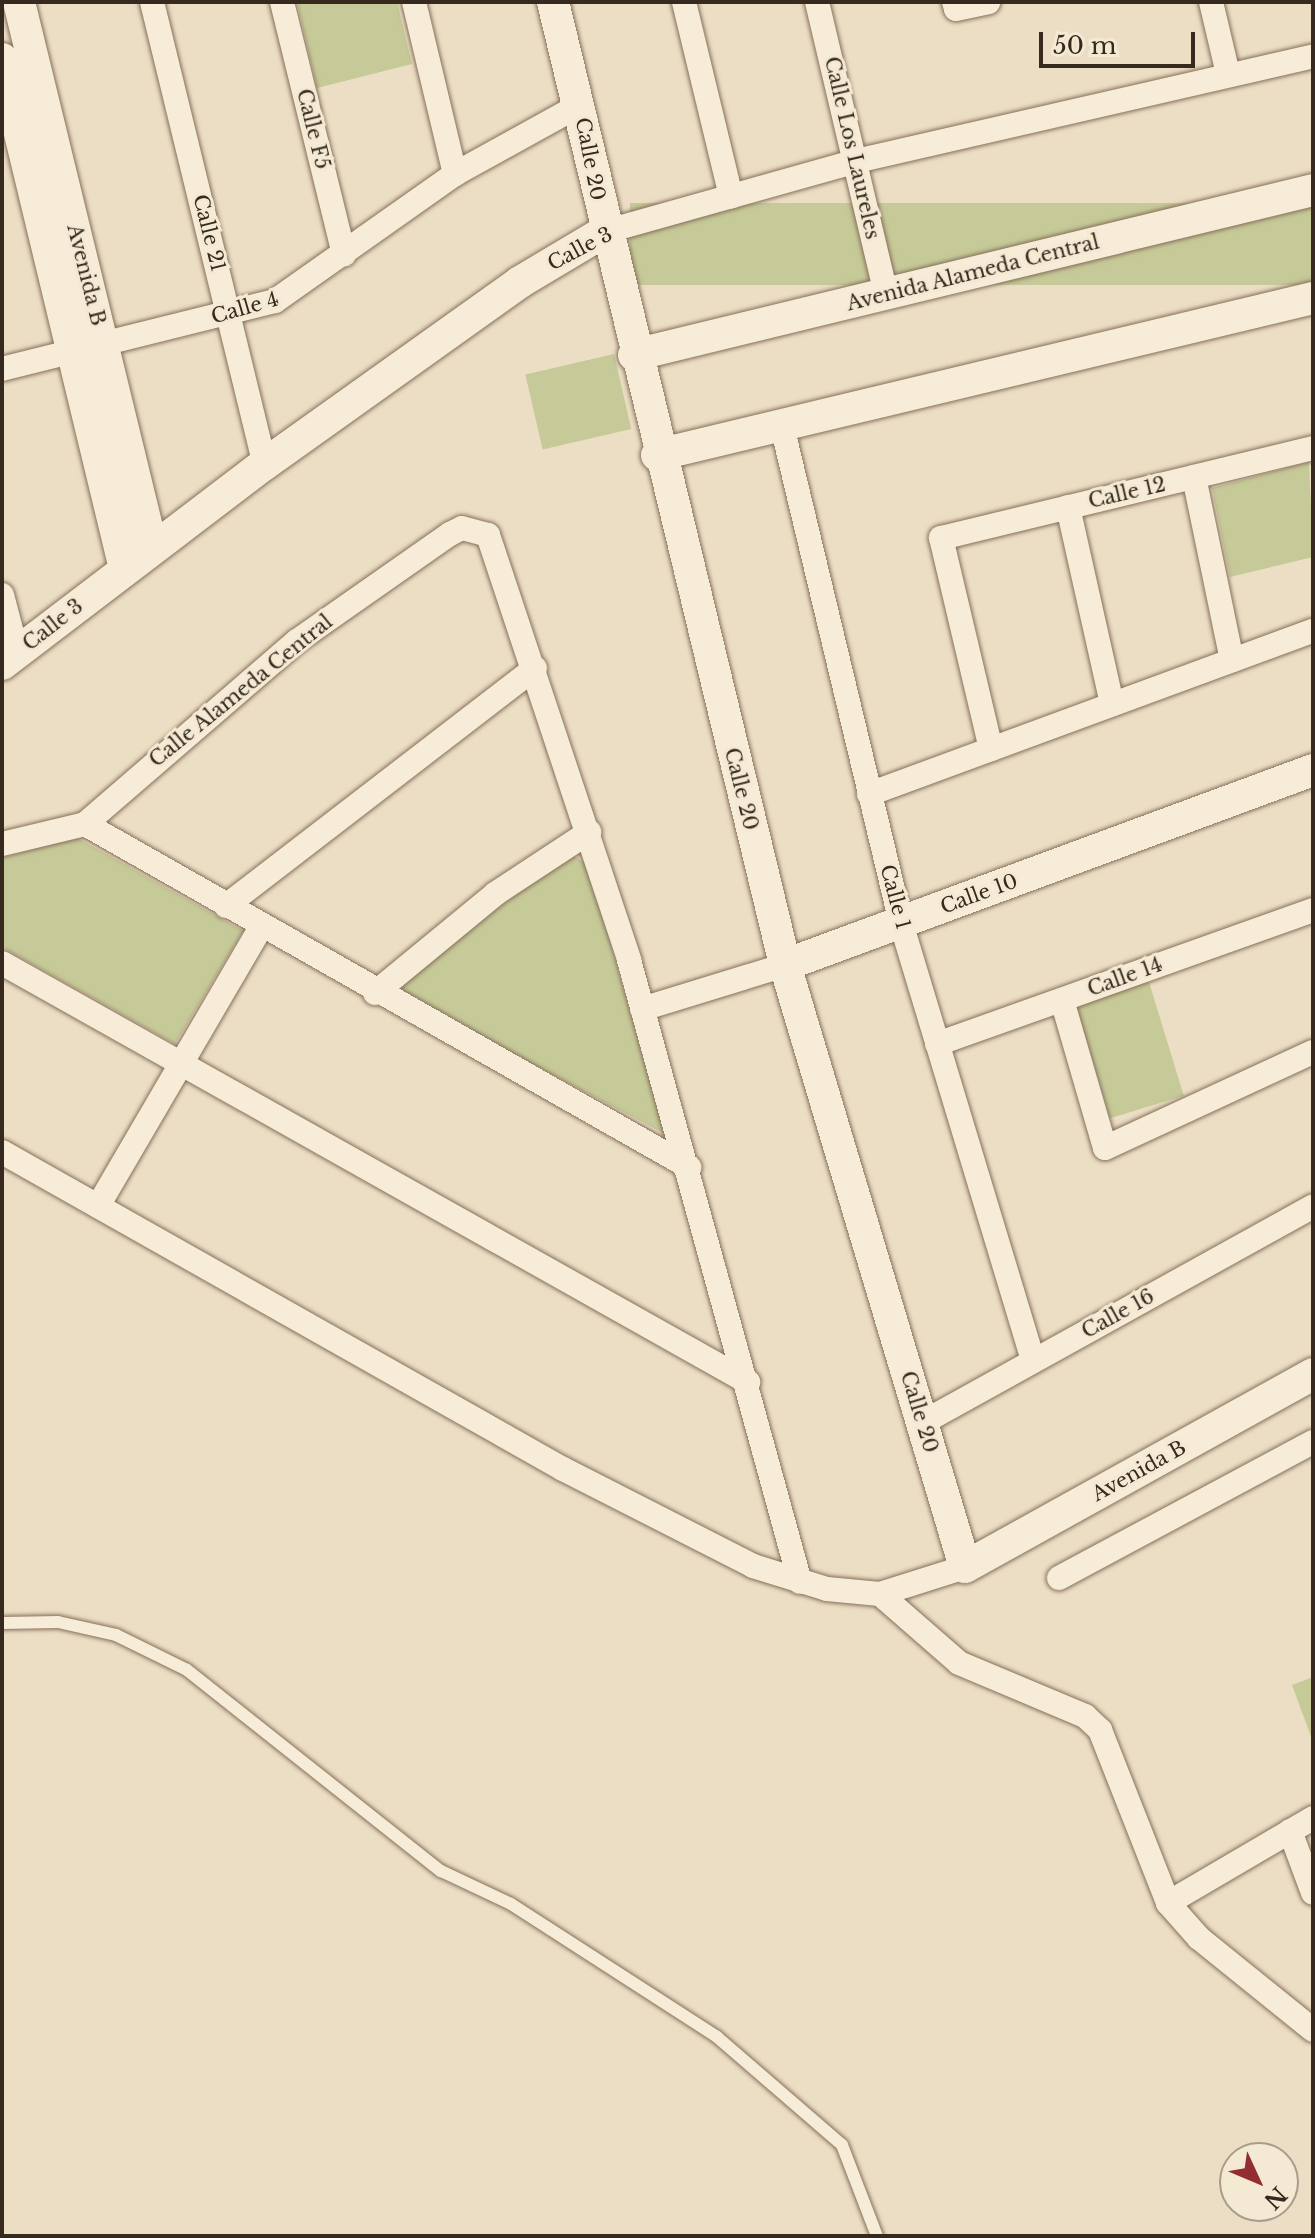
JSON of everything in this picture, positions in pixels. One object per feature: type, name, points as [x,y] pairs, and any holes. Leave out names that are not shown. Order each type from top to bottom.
[{"type":"street","name":"Avenida B","points":[[19,2],[88,348],[125,569]]},
{"type":"street","name":"Calle 21","points":[[152,2],[265,464]]},
{"type":"street","name":"Calle F5","points":[[282,2],[344,255]]},
{"type":"street","points":[[414,2],[455,174]]},
{"type":"street","name":"Calle 20","points":[[553,2],[580,105],[604,232],[657,455],[785,965],[965,1567]]},
{"type":"street","points":[[684,2],[731,196]]},
{"type":"street","name":"Calle Los Laureles","points":[[817,2],[886,294]]},
{"type":"street","points":[[954,2],[956,9],[988,2]]},
{"type":"street","points":[[1211,2],[1228,74]]},
{"type":"street","name":"Calle 3","points":[[9,658],[265,464],[520,282],[604,232],[856,161],[1313,56]]},
{"type":"street","name":"Avenida B","points":[[2,59],[88,348],[152,548]]},
{"type":"street","name":"Calle 4","points":[[2,369],[229,314],[303,288],[455,174],[580,105]]},
{"type":"street","name":"Avenida Alameda Central","points":[[634,355],[1313,190]]},
{"type":"street","points":[[657,455],[1313,298]]},
{"type":"street","name":"Calle 1","points":[[782,426],[901,923],[1033,1361]]},
{"type":"street","name":"Calle 12","points":[[991,749],[941,538],[1313,448]]},
{"type":"street","points":[[1194,477],[1232,660]]},
{"type":"street","points":[[1068,507],[1112,704]]},
{"type":"street","name":"Calle Alameda Central","points":[[2,844],[85,824],[297,641],[450,534],[477,529],[499,553],[535,668]]},
{"type":"street","points":[[2,595],[9,658]]},
{"type":"street","points":[[869,794],[1313,631]]},
{"type":"street","points":[[226,906],[535,668],[589,832],[689,1167],[800,1582]]},
{"type":"street","name":"Calle 10","points":[[642,1009],[785,965],[1313,770]]},
{"type":"street","points":[[85,824],[375,993],[689,1167]]},
{"type":"street","points":[[375,993],[495,894],[589,832]]},
{"type":"street","name":"Calle 14","points":[[937,1044],[1313,910]]},
{"type":"street","points":[[98,1206],[261,927]]},
{"type":"street","points":[[2,963],[748,1382]]},
{"type":"street","points":[[1062,1000],[1105,1148],[1313,1052]]},
{"type":"street","points":[[2,1152],[700,1543],[800,1582],[880,1594],[965,1567]]},
{"type":"street","name":"Calle 16","points":[[922,1423],[1313,1206]]},
{"type":"street","name":"Avenida B","points":[[965,1567],[1313,1374]]},
{"type":"street","points":[[1059,1578],[1313,1442]]},
{"type":"street","points":[[880,1594],[950,1657],[1100,1730],[1168,1903],[1199,1938],[1313,2030]]},
{"type":"street","points":[[1168,1903],[1313,1818]]},
{"type":"street","points":[[1290,1831],[1313,1893]]},
{"type":"lane","points":[[2,1623],[58,1622],[116,1635],[187,1670],[441,1871],[511,1904],[717,2037],[842,2145],[877,2236]]},
{"type":"green space","points":[[297,2],[397,2],[412,64],[317,88]]},
{"type":"green space","points":[[630,203],[1313,203],[1313,285],[630,285]]},
{"type":"green space","points":[[614,354],[631,429],[543,449],[525,374]]},
{"type":"green space","points":[[1309,462],[1313,557],[1230,577],[1212,488]]},
{"type":"green space","points":[[76,837],[243,931],[175,1044],[2,947],[2,858]]},
{"type":"green space","points":[[568,853],[588,864],[665,1134],[406,997],[401,984]]},
{"type":"green space","points":[[1149,982],[1184,1096],[1110,1118],[1075,1005]]},
{"type":"green space","points":[[1313,1677],[1313,1742],[1292,1685]]}]
